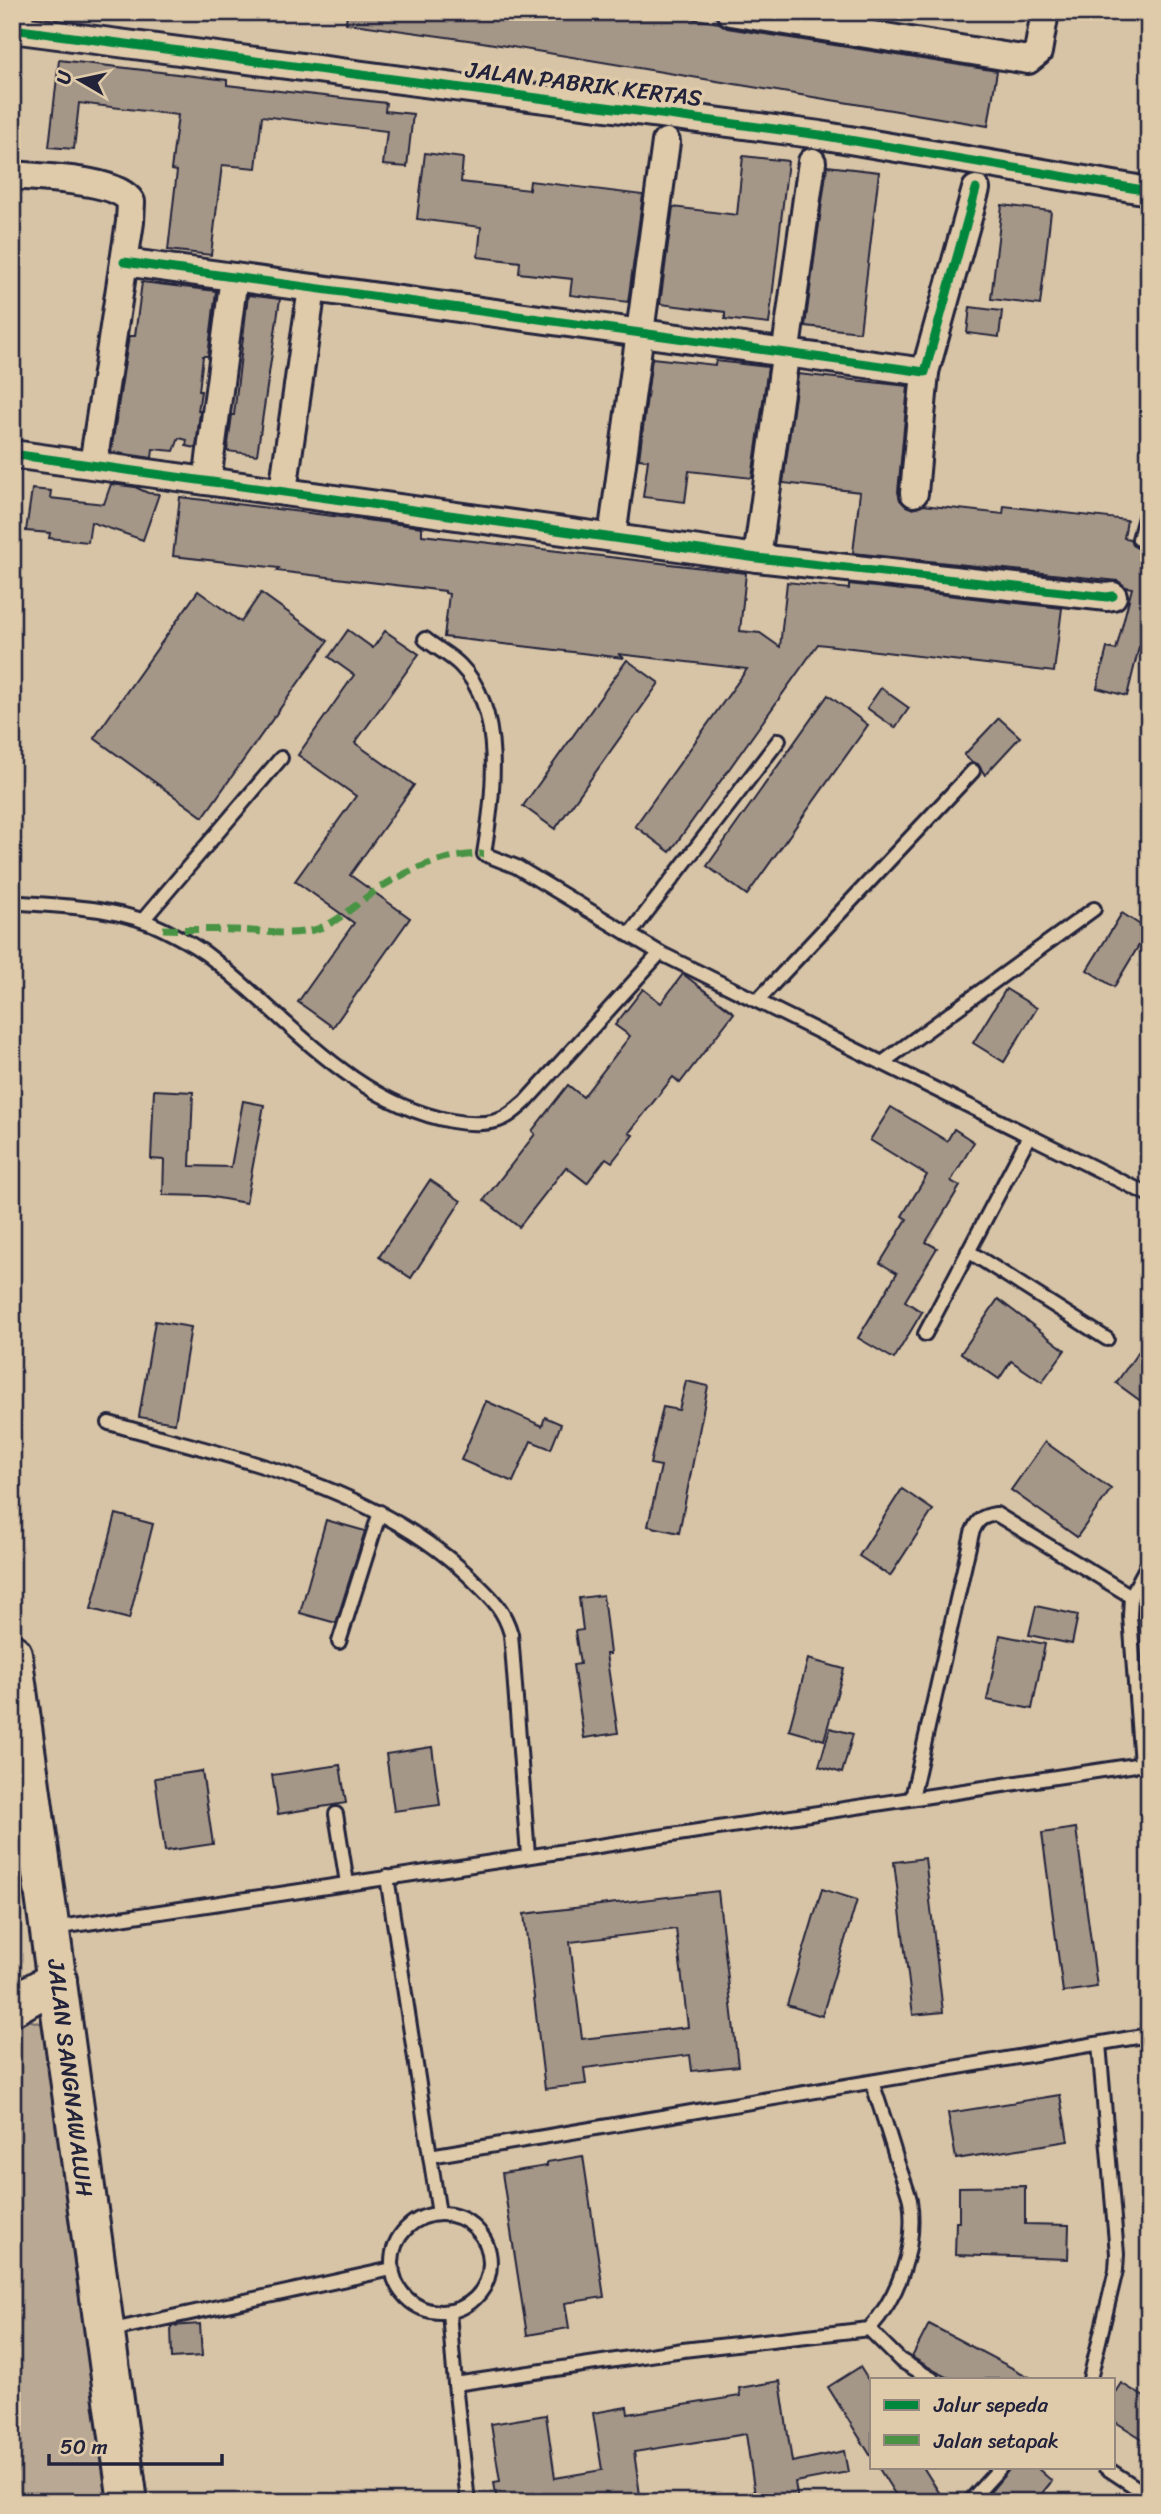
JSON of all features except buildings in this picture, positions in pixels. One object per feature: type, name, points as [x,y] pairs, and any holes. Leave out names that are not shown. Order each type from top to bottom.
[{"type":"main road","points":[[12,27],[14,12]]},
{"type":"main road","name":"JALAN SANGNAWALUH","points":[[14,1675],[51,1928],[103,2332],[128,2502]]},
{"type":"main road","points":[[12,2006],[57,1980]]},
{"type":"street","points":[[730,12],[1028,60],[1038,52],[1045,12]]},
{"type":"street","name":"JALAN PABRIK KERTAS","points":[[12,27],[820,135],[1149,191]]},
{"type":"street","points":[[612,537],[642,334],[666,142]]},
{"type":"street","points":[[757,558],[812,162]]},
{"type":"street","points":[[12,175],[99,184],[121,191],[131,202],[93,465]]},
{"type":"street","points":[[914,493],[925,372],[976,189]]},
{"type":"street","points":[[124,262],[925,372]]},
{"type":"street","points":[[207,481],[234,277]]},
{"type":"street","points":[[283,491],[312,288]]},
{"type":"street","points":[[12,454],[757,558],[1113,596]]},
{"type":"lane","points":[[1139,539],[1149,503]]},
{"type":"lane","points":[[425,639],[460,666],[475,687],[487,719],[492,744],[493,776],[484,854],[517,867],[660,953],[1149,1195]]},
{"type":"lane","points":[[629,935],[779,740]]},
{"type":"lane","points":[[143,920],[281,758]]},
{"type":"lane","points":[[757,1001],[973,771]]},
{"type":"lane","points":[[12,902],[88,909],[143,920],[203,951],[348,1076],[388,1101],[433,1118],[468,1124],[503,1119],[525,1102],[660,953]]},
{"type":"lane","points":[[882,1063],[1094,909]]},
{"type":"lane","points":[[925,1334],[1029,1136]]},
{"type":"lane","points":[[968,1251],[1107,1339]]},
{"type":"lane","points":[[109,1423],[296,1476],[380,1512],[451,1560],[499,1605],[508,1622],[513,1652],[528,1855]]},
{"type":"lane","points":[[339,1643],[380,1512]]},
{"type":"lane","points":[[912,1798],[976,1522],[985,1516],[996,1514],[1131,1596]]},
{"type":"lane","points":[[51,1928],[1145,1763],[1130,1616],[1131,1596],[1149,1562]]},
{"type":"lane","points":[[336,1814],[347,1882]]},
{"type":"lane","points":[[387,1877],[439,2214]]},
{"type":"lane","points":[[430,2156],[1149,2035]]},
{"type":"lane","points":[[1090,2378],[1113,2283],[1117,2254],[1099,2044]]},
{"type":"lane","points":[[455,2384],[683,2350],[869,2329],[894,2295],[903,2271],[910,2229],[910,2201],[872,2082]]},
{"type":"lane","points":[[439,2214],[455,2216],[470,2223],[481,2235],[488,2250],[486,2282],[477,2296],[465,2306],[449,2312],[433,2312],[418,2307],[401,2291],[392,2269],[393,2253],[399,2238],[409,2225],[423,2217],[439,2214]]},
{"type":"lane","points":[[103,2332],[392,2269]]},
{"type":"lane","points":[[449,2312],[468,2502]]},
{"type":"lane","points":[[869,2329],[900,2360],[930,2378]]},
{"type":"lane","points":[[969,2502],[1000,2468]]},
{"type":"lane","points":[[1107,2468],[1149,2496]]},
{"type":"shaded area","points":[[28,2020],[47,2025],[108,2502],[12,2502],[12,2031]]},
{"type":"marked path","points":[[163,929],[287,933],[317,929],[333,922],[375,891],[413,870],[441,860],[484,854]]},
{"type":"cycle path","points":[[12,29],[820,135],[1149,191]]},
{"type":"cycle path","points":[[124,262],[925,372],[976,189]]},
{"type":"cycle path","points":[[12,454],[757,558],[1113,596]]}]
